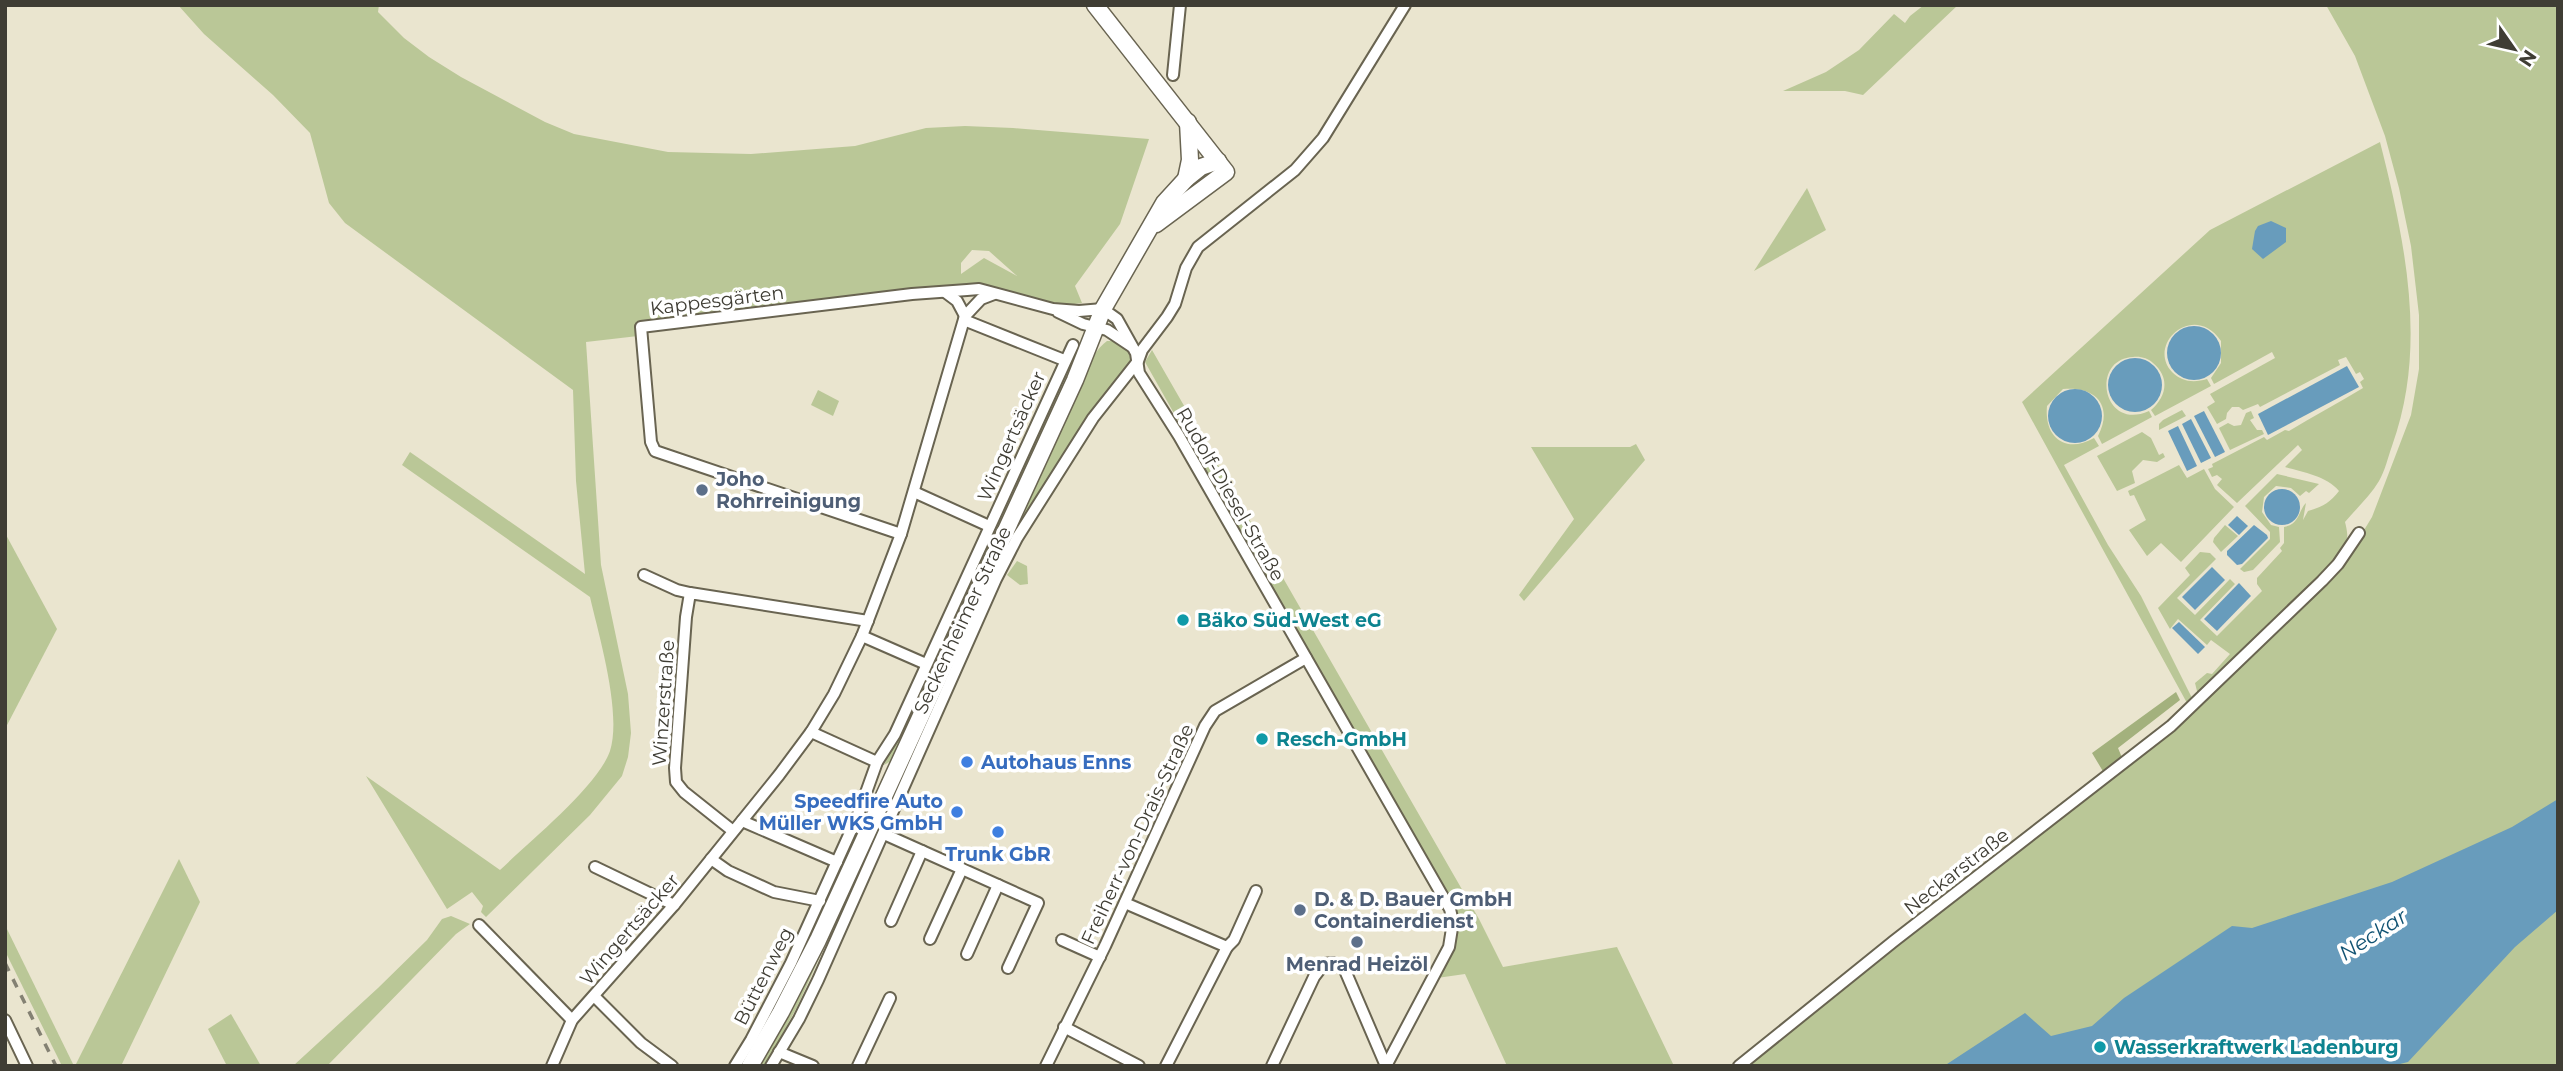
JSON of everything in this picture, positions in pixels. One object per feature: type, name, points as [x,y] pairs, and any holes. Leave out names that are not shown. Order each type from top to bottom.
[{"type":"street","points":[[1096,5],[1222,166]]},
{"type":"street","points":[[1173,75],[1180,5]]},
{"type":"street","name":"Seckenheimer Straße","points":[[771,1066],[818,980],[996,579],[1017,538],[1093,418],[1138,361],[1142,350],[1175,304],[1198,247],[1279,184],[1308,157],[1323,138],[1405,5]]},
{"type":"street","points":[[1186,179],[1189,160],[1188,122]]},
{"type":"street","points":[[750,1066],[818,940],[1061,411],[1103,309],[1164,203],[1201,167],[1222,166]]},
{"type":"street","points":[[1148,231],[1222,166]]},
{"type":"street","name":"Kappesgärten","points":[[901,534],[655,451],[651,442],[641,327],[979,289],[1053,309],[1103,309]]},
{"type":"street","name":"Wingertsäcker","points":[[552,1066],[572,1020],[674,905],[742,821],[811,732],[834,694],[862,636],[901,534],[964,318],[957,301],[945,292]]},
{"type":"street","points":[[964,318],[981,299],[994,294]]},
{"type":"street","name":"Kappesgärten","points":[[1053,309],[1096,328]]},
{"type":"street","name":"Rudolf-Diesel-Straße","points":[[1103,309],[1117,319],[1138,361],[1139,373],[1179,436],[1445,898],[1454,922],[1449,947],[1386,1066]]},
{"type":"street","name":"Wingertsäcker","points":[[964,318],[1064,360]]},
{"type":"street","points":[[1096,328],[1107,330],[1131,346]]},
{"type":"street","name":"Wingertsäcker","points":[[837,862],[877,762],[895,734],[1073,345]]},
{"type":"street","name":"Wingertsäcker","points":[[914,492],[989,526]]},
{"type":"street","name":"Neckarstraße","points":[[1739,1066],[1894,941],[2171,726],[2330,573],[2359,533]]},
{"type":"street","points":[[644,575],[690,593],[868,621]]},
{"type":"street","name":"Winzerstraße","points":[[690,593],[686,617],[676,782],[684,792],[733,831]]},
{"type":"street","points":[[862,636],[926,664]]},
{"type":"street","name":"Freiherr-von-Drais-Straße","points":[[1046,1066],[1100,957],[1205,726],[1215,712],[1306,658]]},
{"type":"street","points":[[811,732],[877,762]]},
{"type":"street","points":[[742,821],[837,862]]},
{"type":"street","points":[[884,834],[1038,903],[1008,968]]},
{"type":"street","points":[[891,920],[922,851]]},
{"type":"street","points":[[711,859],[727,871],[774,892],[820,901]]},
{"type":"street","name":"Büttenweg","points":[[735,1066],[791,963],[837,862]]},
{"type":"street","points":[[595,867],[674,905]]},
{"type":"street","points":[[930,939],[962,869]]},
{"type":"street","points":[[967,954],[998,885]]},
{"type":"street","points":[[1166,1066],[1227,947],[1234,940],[1256,891]]},
{"type":"street","points":[[1125,903],[1227,947]]},
{"type":"street","points":[[479,925],[572,1020]]},
{"type":"street","points":[[1062,940],[1100,957]]},
{"type":"street","points":[[1272,1066],[1314,976],[1324,964],[1333,963],[1344,968],[1386,1066]]},
{"type":"street","points":[[594,996],[641,1043],[672,1066]]},
{"type":"street","points":[[858,1066],[890,998]]},
{"type":"street","points":[[5,1020],[27,1066]]},
{"type":"street","points":[[1064,1027],[1139,1066]]},
{"type":"street","points":[[779,1052],[813,1066]]},
{"type":"green space","points":[[178,5],[379,5],[378,12],[404,38],[429,57],[545,122],[574,134],[668,152],[751,154],[855,146],[926,128],[965,126],[1149,139],[1120,224],[1075,286],[1082,303],[1059,306],[1011,291],[980,286],[916,289],[637,323],[638,336],[586,342],[601,565],[628,694],[631,733],[628,757],[622,776],[590,815],[486,917],[481,912],[483,906],[472,892],[447,909],[366,776],[500,870],[578,797],[603,765],[610,751],[613,735],[608,674],[590,597],[402,465],[410,452],[585,574],[576,481],[573,390],[345,223],[329,203],[310,133],[273,95],[204,34]],"holes":[[[972,250],[989,251],[1017,276],[984,258],[961,274],[961,263]]]},
{"type":"green space","points":[[1924,5],[1958,5],[1863,95],[1845,91],[1783,91],[1826,72],[1859,50],[1894,14],[1905,23]]},
{"type":"green space","points":[[2326,5],[2558,5],[2558,1066],[1746,1066],[2173,729],[2217,690],[2346,560],[2372,517],[2411,415],[2419,369],[2419,315],[2411,246],[2385,136],[2355,56]]},
{"type":"green space","points":[[2380,142],[2404,256],[2411,332],[2403,409],[2386,464],[2375,487],[2345,522],[2347,538],[2340,551],[2280,617],[2198,695],[2195,683],[2207,673],[2212,674],[2230,654],[2211,640],[2207,645],[2178,619],[2170,629],[2158,608],[2190,575],[2185,568],[2200,552],[2210,553],[2216,559],[2177,598],[2195,615],[2230,579],[2235,584],[2200,620],[2217,636],[2262,591],[2257,584],[2257,578],[2282,551],[2280,548],[2284,543],[2284,527],[2296,520],[2306,503],[2303,520],[2308,511],[2325,504],[2339,491],[2321,478],[2285,467],[2302,450],[2298,445],[2237,503],[2217,485],[2222,479],[2217,475],[2212,477],[2208,469],[2213,467],[2212,464],[2264,437],[2267,440],[2285,430],[2289,431],[2363,388],[2360,382],[2364,379],[2360,372],[2356,374],[2346,357],[2338,360],[2340,365],[2260,407],[2258,404],[2243,410],[2232,407],[2226,419],[2217,424],[2207,407],[2215,402],[2210,394],[2275,358],[2272,352],[2214,384],[2211,378],[2221,363],[2221,341],[2210,330],[2198,325],[2187,326],[2169,339],[2165,350],[2166,361],[2172,372],[2180,378],[2193,381],[2207,379],[2211,386],[2155,416],[2151,410],[2163,393],[2162,374],[2151,361],[2141,357],[2119,361],[2111,369],[2107,381],[2107,393],[2112,404],[2121,412],[2133,415],[2149,411],[2152,417],[2102,444],[2098,436],[2104,415],[2098,400],[2092,394],[2063,389],[2047,406],[2049,427],[2059,440],[2074,444],[2094,438],[2099,446],[2064,465],[2108,545],[2141,596],[2192,698],[2187,703],[2022,402],[2210,230]]},
{"type":"green space","points":[[1807,188],[1826,230],[1754,271]]},
{"type":"green space","points":[[1107,341],[1119,343],[1133,357],[1088,414],[994,574],[918,752],[917,739],[971,619],[1088,366]]},
{"type":"green space","points":[[1152,350],[1479,919],[1503,967],[1617,947],[1674,1066],[1507,1066],[1465,974],[1437,978],[1453,907],[1145,362]]},
{"type":"green space","points":[[1067,363],[1071,365],[954,629],[891,761],[884,765]]},
{"type":"green space","points":[[818,390],[839,401],[833,416],[811,405]]},
{"type":"green space","points":[[2182,410],[2186,416],[2159,430],[2159,424],[2163,420]]},
{"type":"green space","points":[[2251,411],[2254,418],[2250,420],[2257,430],[2262,430],[2264,434],[2230,450],[2219,428],[2228,423],[2241,425],[2246,413]]},
{"type":"green space","points":[[2142,432],[2151,438],[2159,455],[2163,453],[2165,457],[2157,462],[2143,460],[2132,471],[2135,483],[2117,491],[2097,456]]},
{"type":"green space","points":[[1636,444],[1645,460],[1524,601],[1519,595],[1574,519],[1531,447],[1630,447]]},
{"type":"green space","points":[[2179,465],[2187,478],[2204,469],[2215,489],[2234,507],[2181,562],[2161,543],[2147,556],[2129,530],[2146,520],[2134,495],[2130,496],[2128,491]]},
{"type":"green space","points":[[2277,474],[2319,484],[2309,493],[2306,491],[2300,496],[2291,488],[2276,486],[2264,497],[2262,512],[2271,525],[2279,527],[2280,542],[2253,570],[2244,572],[2240,569],[2270,539],[2270,532],[2245,506]]},
{"type":"green space","points":[[2225,525],[2238,536],[2221,552],[2213,542]]},
{"type":"green space","points":[[5,533],[57,629],[5,729]]},
{"type":"green space","points":[[1017,561],[1027,566],[1028,584],[1020,585],[1007,575]]},
{"type":"green space","points":[[2176,692],[2180,700],[2118,748],[2123,760],[2104,773],[2092,753]]},
{"type":"green space","points":[[886,806],[887,810],[797,1007],[765,1066],[759,1066],[804,986]]},
{"type":"green space","points":[[179,859],[200,902],[121,1066],[75,1066]]},
{"type":"green space","points":[[451,916],[470,924],[456,934],[327,1066],[293,1066],[427,940],[442,919]]},
{"type":"green space","points":[[5,925],[74,1066],[62,1066],[5,951]]},
{"type":"green space","points":[[231,1014],[261,1066],[227,1066],[208,1029]]},
{"type":"water","points":[[2271,221],[2286,228],[2286,242],[2263,259],[2252,249],[2255,231],[2258,226]]},
{"type":"water","points":[[2194,326],[2213,334],[2221,353],[2213,372],[2194,380],[2175,372],[2167,353],[2175,334]]},
{"type":"water","points":[[2135,358],[2154,366],[2162,385],[2154,404],[2135,412],[2116,404],[2108,385],[2116,366]]},
{"type":"water","points":[[2347,366],[2359,387],[2268,435],[2258,414]]},
{"type":"water","points":[[2075,389],[2094,397],[2102,416],[2094,435],[2075,443],[2056,435],[2048,416],[2056,397]]},
{"type":"water","points":[[2204,411],[2225,452],[2215,457],[2194,416]]},
{"type":"water","points":[[2191,419],[2211,458],[2201,463],[2182,424]]},
{"type":"water","points":[[2178,426],[2197,466],[2187,471],[2168,431]]},
{"type":"water","points":[[2282,489],[2295,494],[2300,507],[2295,520],[2282,525],[2269,520],[2264,507],[2269,494]]},
{"type":"water","points":[[2237,516],[2248,526],[2239,535],[2228,525]]},
{"type":"water","points":[[2254,525],[2268,538],[2242,564],[2237,565],[2227,555],[2227,551]]},
{"type":"water","points":[[2212,567],[2225,580],[2195,610],[2182,597]]},
{"type":"water","points":[[2239,583],[2251,596],[2217,631],[2204,619]]},
{"type":"water","points":[[2179,622],[2205,647],[2198,654],[2172,628]]},
{"type":"water","name":"Neckar","points":[[2558,799],[2558,910],[2515,947],[2408,1062],[2392,1066],[1944,1066],[2025,1013],[2051,1036],[2092,1026],[2124,998],[2232,926],[2252,928],[2392,882],[2512,827]]},
{"type":"railway","points":[[5,963],[56,1066]]},
{"type":"place","name":"Joho Rohrreinigung","points":[[702,490]]},
{"type":"place","name":"Bäko Süd-West eG","points":[[1183,620]]},
{"type":"place","name":"Resch-GmbH","points":[[1262,739]]},
{"type":"place","name":"Autohaus Enns","points":[[967,762]]},
{"type":"place","name":"Speedfire Auto Müller WKS GmbH","points":[[957,812]]},
{"type":"place","name":"Trunk GbR","points":[[998,832]]},
{"type":"place","name":"D. & D. Bauer GmbH Containerdienst","points":[[1300,910]]},
{"type":"place","name":"Menrad Heizöl","points":[[1357,942]]},
{"type":"place","name":"Wasserkraftwerk Ladenburg","points":[[2100,1047]]}]
